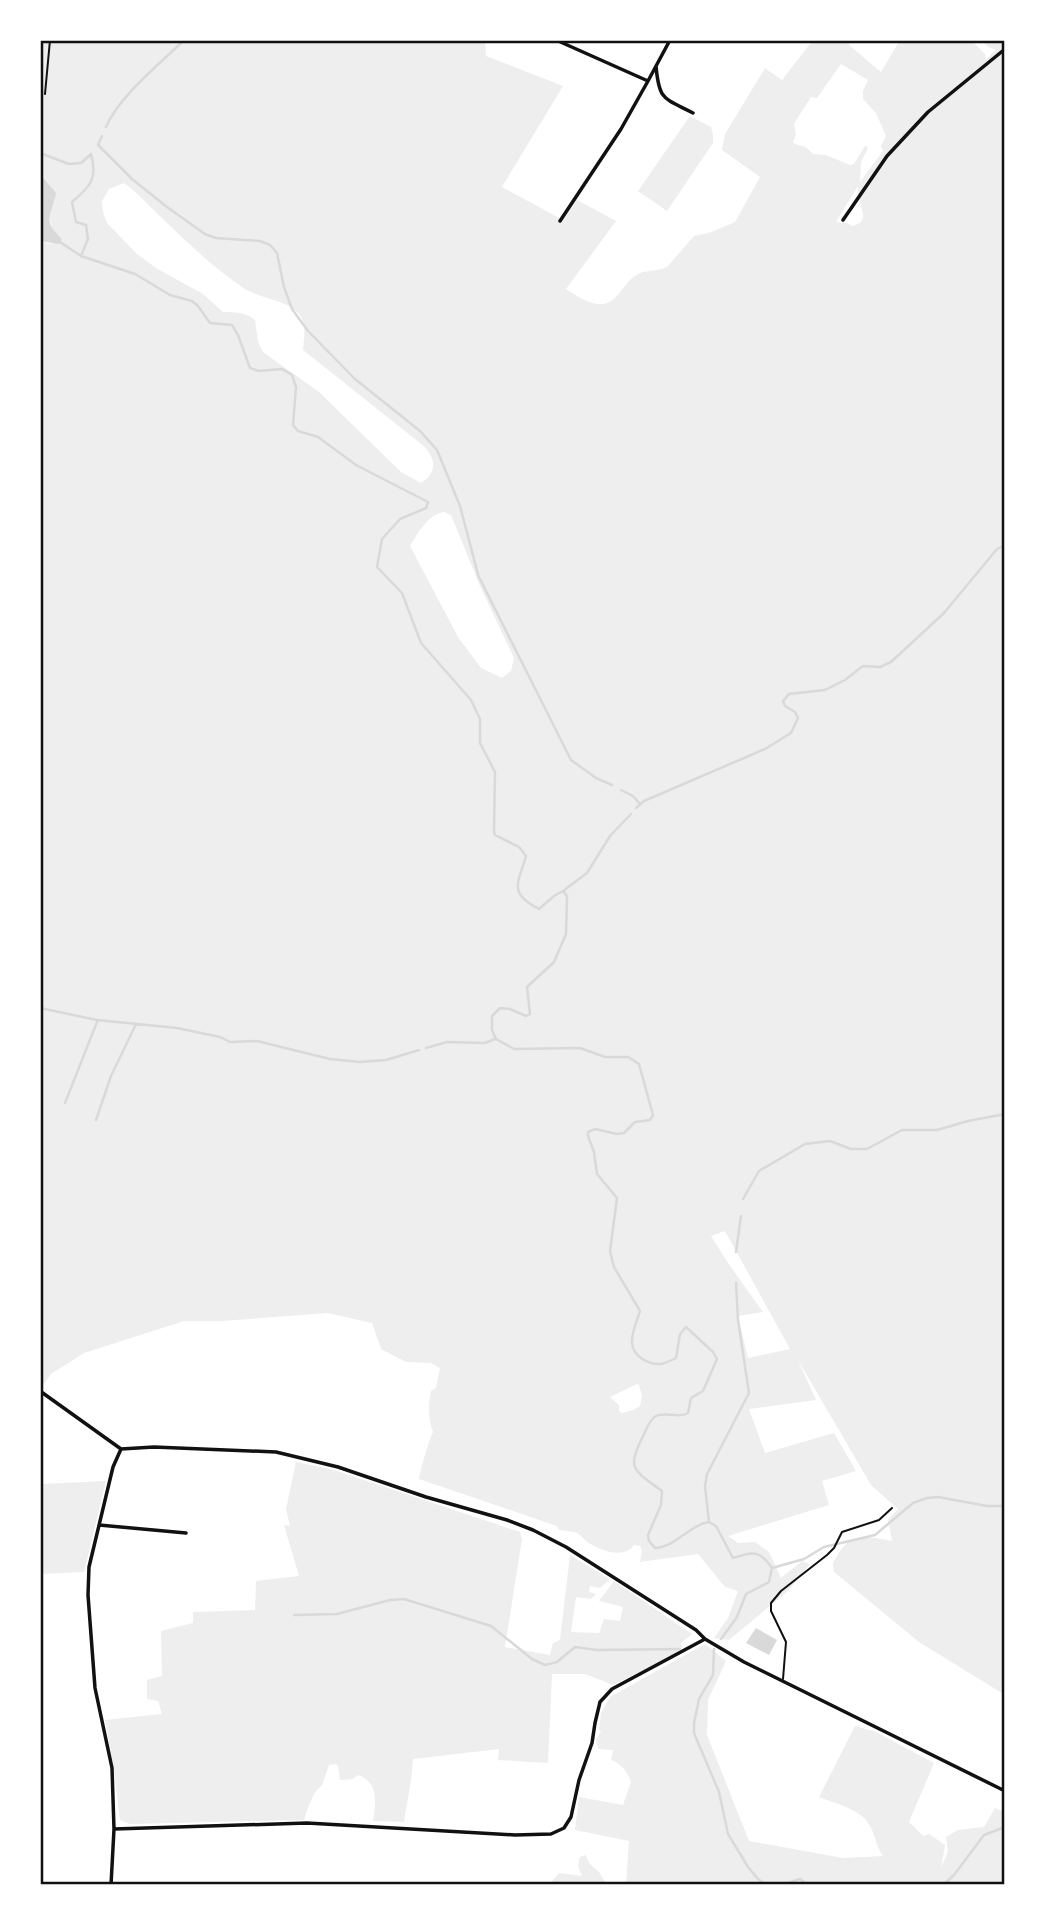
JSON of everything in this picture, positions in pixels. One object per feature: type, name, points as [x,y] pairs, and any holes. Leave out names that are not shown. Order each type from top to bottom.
[{"type":"street","points":[[556,40],[648,81]]},
{"type":"street","points":[[560,221],[621,129],[670,40]]},
{"type":"street","points":[[843,220],[887,156],[928,112],[1005,49]]},
{"type":"street","points":[[656,66],[661,94],[665,99],[693,113]]},
{"type":"street","points":[[40,1391],[121,1449],[154,1447],[276,1452],[338,1466],[533,1530],[566,1547],[744,1662],[1005,1791]]},
{"type":"street","points":[[111,1885],[114,1829],[112,1768],[95,1688],[88,1595],[89,1567],[113,1467],[121,1449]]},
{"type":"street","points":[[99,1525],[186,1533]]},
{"type":"street","points":[[114,1829],[307,1823],[513,1835],[551,1834],[564,1828],[571,1817],[600,1702],[612,1689],[705,1639]]},
{"type":"lane","points":[[783,1680],[786,1642],[771,1611],[771,1603],[781,1591],[834,1548],[842,1532],[880,1520],[892,1508]]},
{"type":"path","points":[[44,94],[50,40]]},
{"type":"shaded area","points":[[40,40],[485,40],[486,56],[563,86],[502,187],[563,220],[577,200],[616,221],[566,289],[591,302],[604,304],[616,297],[630,280],[639,274],[667,267],[694,236],[735,222],[760,177],[722,150],[725,134],[765,68],[782,80],[813,40],[851,40],[849,45],[881,72],[900,40],[971,40],[985,54],[986,59],[996,50],[981,40],[1005,40],[1005,1695],[919,1642],[834,1572],[836,1558],[849,1542],[861,1537],[892,1541],[888,1519],[898,1509],[871,1485],[798,1360],[816,1400],[749,1409],[765,1453],[834,1433],[856,1471],[822,1481],[829,1505],[728,1536],[738,1543],[755,1542],[769,1552],[781,1578],[802,1561],[810,1564],[788,1591],[729,1640],[714,1638],[728,1618],[738,1591],[725,1587],[698,1554],[640,1562],[640,1546],[634,1545],[630,1550],[618,1553],[604,1550],[577,1533],[559,1530],[557,1526],[419,1479],[433,1432],[429,1402],[431,1391],[436,1388],[440,1368],[431,1363],[406,1362],[381,1349],[372,1323],[328,1313],[184,1321],[84,1353],[51,1374],[42,1387],[40,1386],[40,241],[52,244],[53,231],[49,216],[55,201],[51,187],[40,174]],"holes":[[[841,64],[868,80],[863,99],[876,113],[886,136],[881,146],[883,151],[860,182],[861,162],[868,148],[866,146],[854,164],[850,165],[826,155],[813,154],[806,147],[793,142],[796,135],[794,124],[811,97],[817,98]],[[124,183],[230,278],[251,292],[294,309],[303,322],[303,350],[425,447],[433,462],[430,475],[421,483],[401,472],[319,392],[263,352],[252,317],[223,312],[203,294],[156,268],[137,254],[107,223],[102,201],[109,189]],[[858,186],[863,219],[852,226],[836,222]],[[444,512],[451,515],[514,658],[511,671],[502,678],[481,668],[458,637],[410,546],[424,525]],[[725,1231],[790,1349],[748,1358],[738,1316],[763,1312],[711,1236]],[[639,1385],[642,1395],[640,1406],[622,1413],[619,1411],[619,1405],[610,1397]]]},
{"type":"shaded area","points":[[690,116],[711,127],[713,143],[667,211],[638,191]]},
{"type":"shaded area","points":[[40,174],[56,193],[50,221],[62,239],[59,244],[40,241]]},
{"type":"shaded area","points":[[296,1462],[334,1470],[520,1532],[522,1539],[505,1647],[550,1655],[553,1643],[560,1640],[570,1555],[610,1579],[600,1588],[590,1586],[589,1592],[596,1594],[591,1599],[576,1597],[571,1632],[599,1633],[604,1619],[620,1621],[623,1607],[599,1601],[614,1581],[692,1634],[681,1643],[682,1647],[674,1655],[613,1685],[585,1674],[552,1674],[548,1763],[498,1760],[499,1749],[413,1759],[404,1822],[373,1821],[375,1794],[370,1783],[358,1775],[353,1779],[340,1780],[336,1764],[329,1765],[304,1820],[130,1824],[120,1820],[105,1720],[162,1714],[158,1701],[147,1699],[147,1680],[162,1676],[161,1631],[193,1623],[193,1612],[255,1610],[256,1581],[299,1576],[284,1525],[290,1526],[286,1509]]},
{"type":"shaded area","points":[[106,1481],[84,1572],[40,1574],[40,1484]]},
{"type":"shaded area","points":[[756,1628],[777,1640],[769,1655],[746,1643]]},
{"type":"shaded area","points":[[705,1644],[726,1661],[708,1700],[707,1735],[749,1841],[843,1858],[883,1856],[863,1817],[819,1797],[855,1726],[876,1732],[934,1763],[909,1822],[924,1836],[929,1834],[945,1845],[941,1868],[948,1851],[946,1837],[958,1830],[984,1827],[995,1808],[1005,1812],[1005,1885],[983,1885],[984,1881],[981,1885],[626,1885],[629,1841],[575,1830],[579,1797],[623,1805],[631,1782],[624,1768],[611,1760],[613,1750],[598,1749],[596,1740],[601,1731],[601,1713],[610,1697]]},
{"type":"shaded area","points":[[585,1855],[607,1885],[549,1885],[559,1873],[582,1876],[578,1866],[580,1857]]},
{"type":"waterway","points":[[106,127],[130,92],[184,40]]},
{"type":"waterway","points":[[98,145],[102,136]]},
{"type":"waterway","points":[[98,145],[132,179],[205,234],[216,238],[260,241],[270,245],[277,253],[292,309],[308,331],[355,379],[420,431],[437,450],[460,506],[479,578]]},
{"type":"waterway","points":[[40,153],[69,164],[81,163],[91,154],[94,170],[91,182],[72,202],[76,222],[86,225],[88,239],[81,256],[135,274],[170,295],[192,301],[210,323],[232,325],[250,368],[259,371],[282,369],[292,375],[296,387],[293,425],[298,431],[318,437],[356,465],[428,502],[426,508],[400,519],[382,539],[377,567],[402,593],[421,643],[471,700],[480,719],[480,743],[495,772],[495,835],[519,847],[526,856],[518,881],[519,893],[539,909],[563,891],[567,896],[566,934],[554,962],[527,987],[530,1014],[526,1016],[500,1008],[492,1016],[492,1030],[496,1039],[514,1049],[580,1048],[605,1057],[628,1057],[639,1064],[653,1115],[650,1120],[635,1122],[624,1133],[595,1129],[588,1132],[597,1174],[617,1198],[610,1251],[614,1267],[640,1311],[632,1335],[633,1348],[638,1356],[646,1361],[656,1364],[667,1362],[676,1358],[680,1334],[686,1327],[717,1359],[703,1391],[691,1398],[688,1413],[664,1414],[652,1419],[634,1461],[638,1472],[662,1491],[661,1505],[648,1535],[655,1548],[663,1547],[695,1527],[709,1522],[716,1526],[733,1558],[746,1554],[760,1555],[772,1568],[769,1582],[746,1594],[737,1617],[721,1639]]},
{"type":"waterway","points":[[60,242],[81,256]]},
{"type":"waterway","points":[[636,808],[644,801],[765,749],[791,733],[798,718],[783,701],[789,694],[825,690],[845,680],[863,666],[880,667],[891,662],[944,613],[997,549],[1005,545]]},
{"type":"waterway","points":[[480,579],[571,760],[596,778],[612,785]]},
{"type":"waterway","points":[[621,790],[633,796],[640,804]]},
{"type":"waterway","points":[[563,891],[587,873],[610,836],[631,814]]},
{"type":"waterway","points":[[40,1008],[97,1020],[177,1028],[220,1037],[230,1042],[257,1041],[330,1059],[360,1062],[386,1060],[419,1050]]},
{"type":"waterway","points":[[65,1103],[97,1022]]},
{"type":"waterway","points":[[96,1120],[111,1076],[136,1024]]},
{"type":"waterway","points":[[426,1048],[447,1042],[485,1043],[495,1039]]},
{"type":"waterway","points":[[743,1199],[759,1171],[805,1144],[830,1141],[851,1149],[867,1149],[902,1130],[937,1130],[1005,1114]]},
{"type":"waterway","points":[[736,1252],[741,1216]]},
{"type":"waterway","points":[[709,1522],[705,1486],[707,1474],[749,1393],[738,1320],[736,1283]]},
{"type":"waterway","points":[[772,1568],[804,1559],[824,1547],[875,1535],[913,1503],[927,1498],[938,1497],[987,1506],[1005,1506]]},
{"type":"waterway","points":[[294,1615],[337,1614],[404,1599],[491,1626],[532,1659],[545,1665],[557,1662],[575,1647],[597,1650],[680,1649]]},
{"type":"waterway","points":[[714,1649],[713,1675],[699,1699],[694,1733],[719,1792],[728,1834],[748,1867],[766,1885]]},
{"type":"waterway","points":[[943,1885],[954,1875],[984,1835],[1005,1827]]},
{"type":"waterway","points":[[782,1885],[800,1879],[808,1885]]}]
